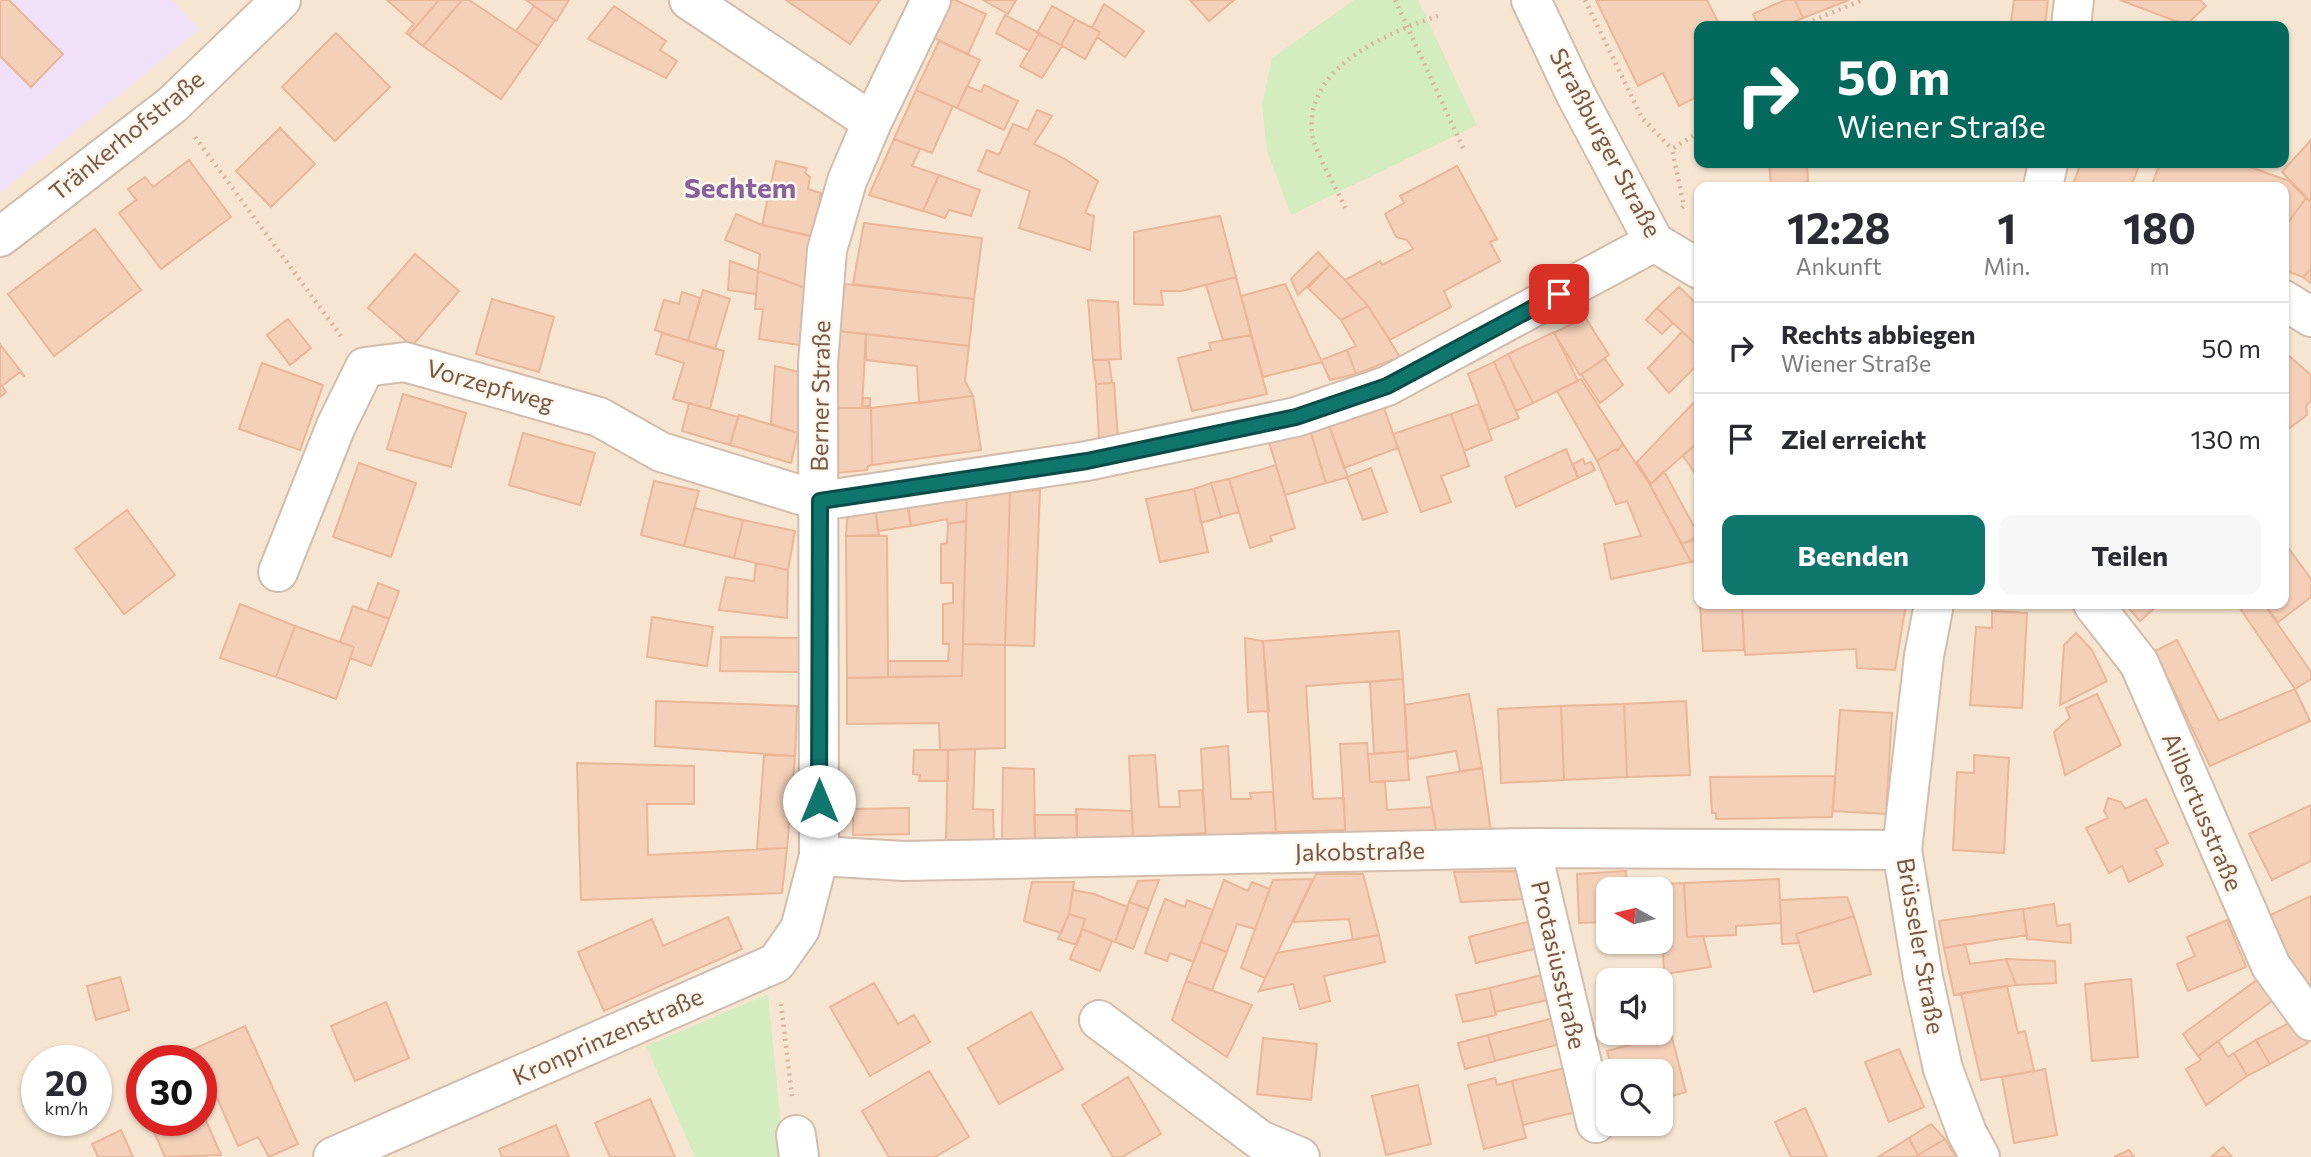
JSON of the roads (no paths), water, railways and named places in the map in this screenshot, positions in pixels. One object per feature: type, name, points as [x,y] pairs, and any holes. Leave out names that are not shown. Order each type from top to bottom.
[{"type":"street","name":"Tränkerhofstraße","points":[[0,237],[172,105],[281,0]]},
{"type":"street","points":[[689,0],[872,122]]},
{"type":"street","name":"Berner Straße","points":[[819,856],[818,362],[827,250],[847,181],[872,122],[931,0]]},
{"type":"street","name":"Straßburger Straße","points":[[1531,0],[1576,95],[1654,242],[1694,266]]},
{"type":"street","points":[[2072,21],[2074,0]]},
{"type":"street","points":[[820,501],[1087,461],[1296,417],[1387,386],[1654,242]]},
{"type":"street","points":[[2289,303],[2311,317]]},
{"type":"street","name":"Vorzepfweg","points":[[278,572],[336,426],[365,368],[405,362],[599,417],[661,452],[820,501]]},
{"type":"street","name":"Brüsseler Straße","points":[[1933,609],[1924,656],[1902,850],[1923,977],[1943,1069],[1966,1133],[1980,1157]]},
{"type":"street","name":"Ailbertusstraße","points":[[2097,609],[2139,663],[2272,966],[2311,1021]]},
{"type":"street","name":"Jakobstraße","points":[[819,856],[904,861],[1531,848],[1902,850]]},
{"type":"street","name":"Protasiusstraße","points":[[1531,848],[1596,1123]]},
{"type":"street","name":"Kronprinzenstraße","points":[[341,1155],[776,963],[800,929],[819,856]]},
{"type":"street","points":[[1099,1020],[1260,1140],[1300,1157]]},
{"type":"district","name":"Sechtem","points":[[740,188]]}]
